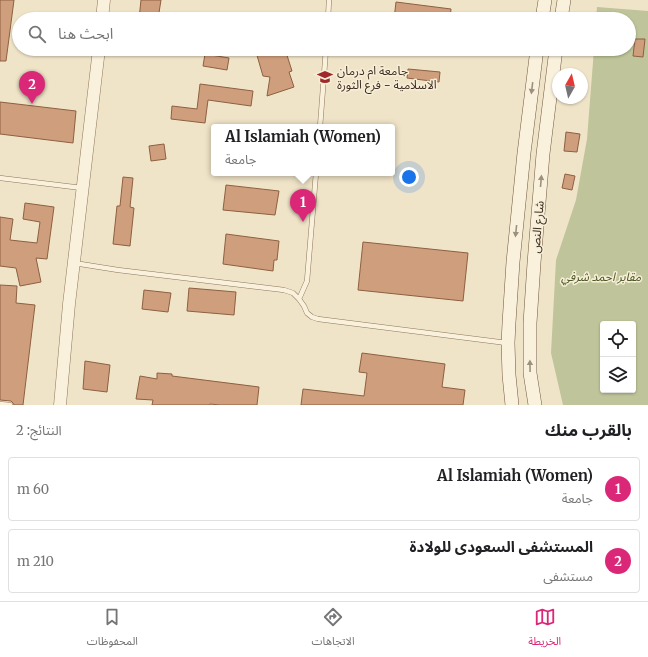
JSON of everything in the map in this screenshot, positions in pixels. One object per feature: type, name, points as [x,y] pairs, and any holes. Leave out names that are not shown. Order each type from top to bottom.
[{"type":"main road","points":[[543,12],[545,0]]},
{"type":"main road","points":[[562,12],[564,0]]},
{"type":"main road","name":"شارع النص","points":[[512,405],[508,343],[513,262],[524,153],[536,56]]},
{"type":"main road","name":"شارع النص","points":[[535,405],[530,373],[530,323],[543,154],[555,56]]},
{"type":"street","points":[[103,12],[104,0]]},
{"type":"street","points":[[60,405],[68,312],[97,56]]},
{"type":"lane","points":[[328,12],[329,0]]},
{"type":"lane","points":[[320,124],[325,56]]},
{"type":"lane","points":[[299,299],[307,281],[316,176]]},
{"type":"lane","points":[[0,178],[83,188]]},
{"type":"lane","points":[[74,263],[118,270],[284,290],[293,293],[304,306],[307,313],[318,319],[508,343]]},
{"type":"lane","points":[[0,404],[10,405]]},
{"type":"green space","name":"مقابر احمد شرفي","points":[[597,7],[648,11],[648,405],[563,405],[551,353],[556,260],[576,200],[587,139],[593,56],[636,56],[636,12],[597,12]]},
{"type":"building","points":[[0,0],[14,0],[6,61],[0,61]]},
{"type":"building","points":[[141,0],[161,0],[159,12],[140,12]]},
{"type":"building","points":[[396,2],[451,9],[451,12],[395,12]]},
{"type":"building","points":[[636,39],[645,39],[643,57],[633,56],[636,56]]},
{"type":"building","points":[[205,56],[229,58],[227,70],[203,66]]},
{"type":"building","points":[[257,56],[287,56],[292,71],[289,72],[294,87],[267,96],[270,77],[263,76]]},
{"type":"building","points":[[408,69],[440,72],[439,82],[407,78]]},
{"type":"building","points":[[200,84],[253,91],[251,106],[208,100],[205,123],[171,119],[172,106],[197,109]]},
{"type":"building","points":[[0,102],[76,111],[73,143],[0,134]]},
{"type":"building","points":[[566,132],[580,134],[577,152],[564,151]]},
{"type":"building","points":[[164,144],[166,159],[151,161],[149,146]]},
{"type":"building","points":[[565,174],[575,176],[572,190],[562,188]]},
{"type":"building","points":[[123,177],[133,178],[130,207],[134,208],[130,246],[113,244],[117,206],[120,206]]},
{"type":"building","points":[[226,185],[279,191],[275,215],[223,210]]},
{"type":"building","points":[[25,203],[54,207],[47,259],[36,258],[41,282],[20,286],[16,268],[0,266],[0,217],[13,219],[10,240],[37,243],[40,222],[23,219]]},
{"type":"building","points":[[226,234],[279,241],[277,260],[274,260],[273,271],[223,264]]},
{"type":"building","points":[[363,242],[468,253],[463,301],[358,290]]},
{"type":"building","points":[[0,285],[17,286],[16,303],[35,305],[23,405],[14,405],[11,401],[0,400]]},
{"type":"building","points":[[189,288],[236,292],[234,315],[187,311]]},
{"type":"building","points":[[144,290],[171,293],[168,312],[142,309]]},
{"type":"building","points":[[362,353],[445,364],[442,387],[465,390],[463,405],[301,405],[303,389],[364,396],[367,373],[359,372]]},
{"type":"building","points":[[85,361],[110,365],[107,392],[83,389]]},
{"type":"building","points":[[157,373],[259,387],[257,405],[152,405],[153,400],[136,399],[140,376],[157,379]]},
{"type":"place","name":"جامعة ام درمان الاسلامية - فرع الثورة","points":[[325,77]]},
{"type":"place","name":"المستشفى السعودى للولادة","points":[[32,104]]},
{"type":"place","name":"Al Islamiah (Women)","points":[[303,222]]}]
